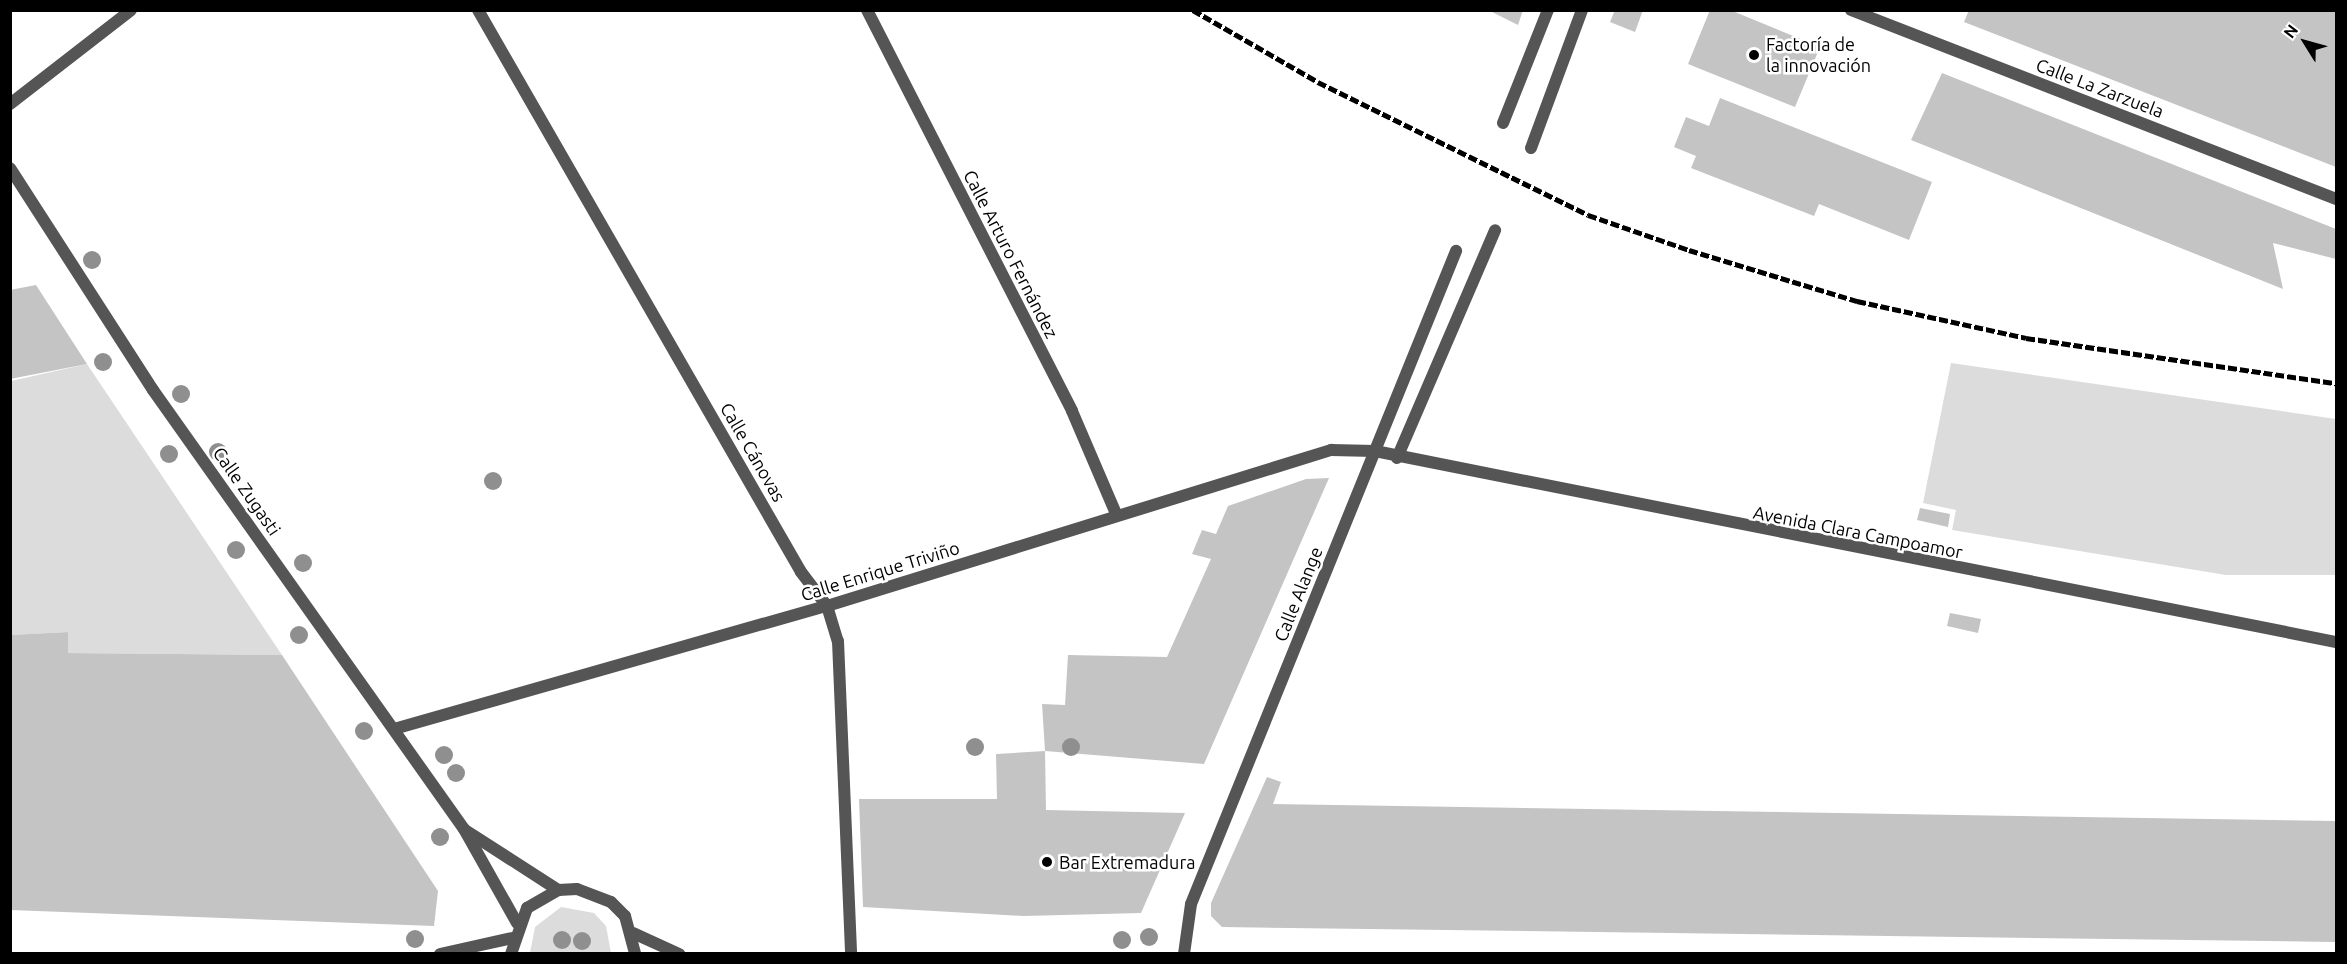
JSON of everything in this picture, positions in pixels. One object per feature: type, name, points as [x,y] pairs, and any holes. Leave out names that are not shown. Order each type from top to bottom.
[{"type":"street","points":[[10,104],[131,10]]},
{"type":"street","name":"Calle Cánovas","points":[[478,10],[801,572],[827,606],[838,641],[851,954]]},
{"type":"street","name":"Calle Arturo Fernández","points":[[867,10],[1072,411],[1117,516]]},
{"type":"street","points":[[1503,123],[1548,10]]},
{"type":"street","points":[[1531,148],[1582,10]]},
{"type":"street","name":"Calle La Zarzuela","points":[[1851,10],[2337,199]]},
{"type":"street","name":"Calle Zugasti","points":[[10,168],[153,390],[464,829],[517,923]]},
{"type":"street","points":[[1396,458],[1495,230]]},
{"type":"street","name":"Calle Alange","points":[[1184,954],[1191,904],[1455,251]]},
{"type":"street","name":"Calle Enrique Triviño","points":[[394,729],[827,606],[1331,450],[1375,452]]},
{"type":"street","name":"Avenida Clara Campoamor","points":[[1375,452],[1396,458],[2337,642]]},
{"type":"street","name":"Calle Zugasti","points":[[464,829],[558,890]]},
{"type":"street","points":[[511,954],[512,938],[517,923],[527,908],[558,890],[577,889],[611,902],[633,933],[635,954]]},
{"type":"street","points":[[633,933],[679,954]]},
{"type":"street","points":[[440,954],[512,938]]},
{"type":"shaded area","points":[[1951,363],[2336,419],[2336,575],[2226,575],[1952,530],[1956,510],[1923,503]]},
{"type":"shaded area","points":[[87,364],[282,655],[68,653],[68,632],[11,635],[11,381]]},
{"type":"shaded area","points":[[561,907],[594,913],[606,926],[611,953],[530,953],[535,927]]},
{"type":"building","points":[[1488,10],[1523,10],[1518,25]]},
{"type":"building","points":[[1615,10],[1643,10],[1635,32],[1610,22]]},
{"type":"building","name":"Factoría de la innovación","points":[[1710,10],[1730,10],[1820,47],[1795,107],[1688,64]]},
{"type":"building","points":[[1969,10],[2336,10],[2336,167],[1964,22]]},
{"type":"building","points":[[1942,73],[2336,229],[2336,259],[2273,243],[2283,289],[1911,140]]},
{"type":"building","points":[[1720,98],[1932,182],[1909,240],[1819,204],[1814,216],[1691,168],[1696,156],[1674,147],[1686,117],[1709,126]]},
{"type":"building","points":[[36,285],[87,364],[10,379],[10,290]]},
{"type":"building","points":[[1329,478],[1204,764],[1045,751],[1042,704],[1065,705],[1068,655],[1167,657],[1211,559],[1192,554],[1202,530],[1216,534],[1228,506],[1306,479]]},
{"type":"building","points":[[1920,508],[1950,514],[1948,527],[1917,520]]},
{"type":"building","points":[[1950,613],[1981,619],[1978,633],[1947,626]]},
{"type":"building","points":[[68,632],[68,653],[282,655],[438,891],[434,926],[10,910],[10,635]]},
{"type":"building","points":[[1045,751],[1046,810],[1185,813],[1141,913],[1023,916],[863,907],[859,799],[997,799],[996,754]]},
{"type":"building","points":[[1267,777],[1281,782],[1273,804],[2336,821],[2336,942],[1222,927],[1211,916],[1211,903]]},
{"type":"railway","points":[[1193,10],[1318,82],[1588,215],[1689,250],[1857,301],[2026,338],[2336,383]]},
{"type":"place","name":"Factoría de la innovación","points":[[1754,55]]},
{"type":"place","name":"Bar Extremadura","points":[[1047,862]]}]
